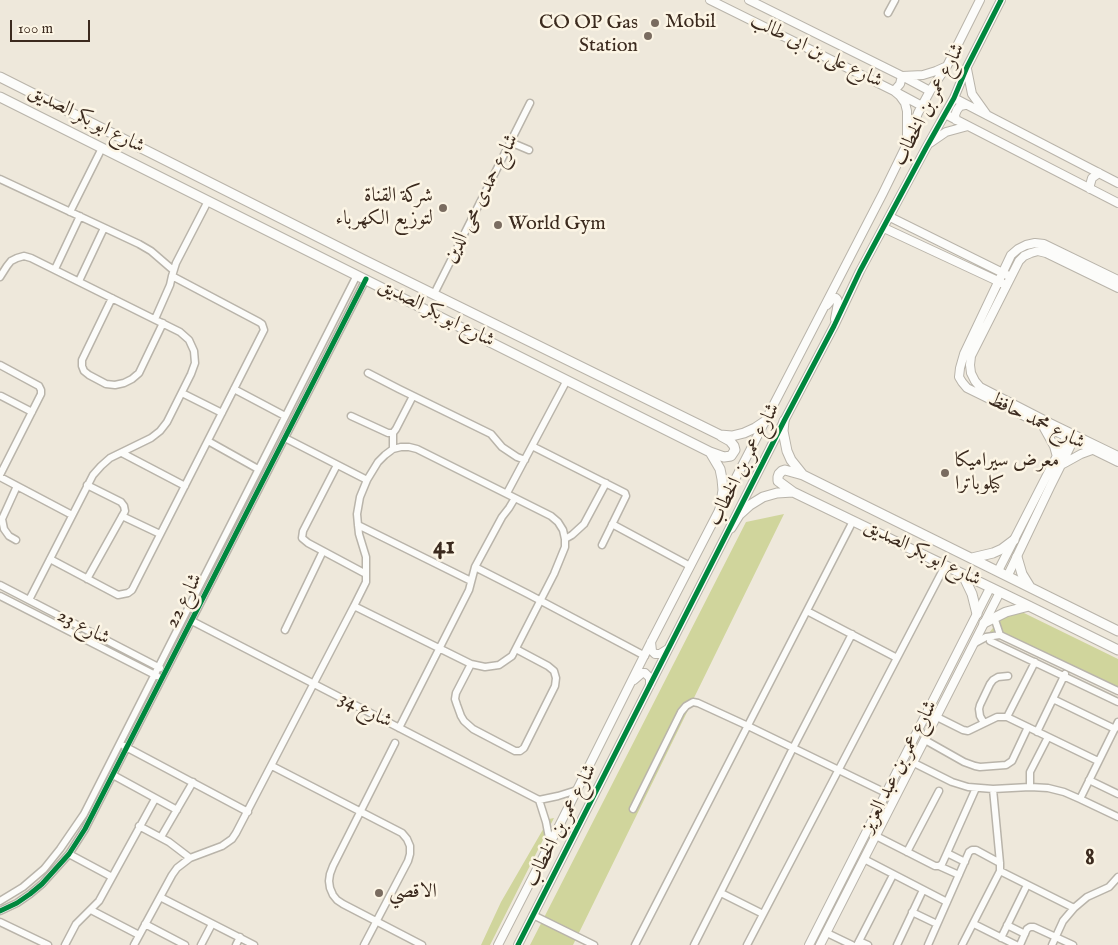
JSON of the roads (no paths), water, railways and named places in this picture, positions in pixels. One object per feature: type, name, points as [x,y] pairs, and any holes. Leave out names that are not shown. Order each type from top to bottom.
[{"type":"main road","name":"شارع ابو بكر الصديق","points":[[0,77],[720,435]]},
{"type":"main road","name":"شارع ابو بكر الصديق","points":[[0,97],[710,452]]},
{"type":"main road","points":[[252,222],[259,207]]},
{"type":"main road","points":[[522,357],[530,342]]},
{"type":"main road","points":[[576,384],[584,369]]},
{"type":"main road","name":"شارع ابو بكر الصديق","points":[[784,421],[783,431],[787,450],[791,460],[803,475],[1118,631]]},
{"type":"main road","points":[[720,435],[732,436],[744,433],[764,422]]},
{"type":"main road","points":[[710,452],[724,457],[731,456],[734,453],[734,446],[720,435]]},
{"type":"main road","points":[[710,452],[720,470],[722,479],[723,490],[720,509]]},
{"type":"main road","points":[[793,492],[778,481],[779,474],[785,470],[803,475]]},
{"type":"main road","name":"شارع ابو بكر الصديق","points":[[793,492],[1118,650]]},
{"type":"main road","points":[[730,528],[739,515],[763,497],[777,493],[793,492]]},
{"type":"main road","points":[[972,558],[1002,549],[1014,540]]},
{"type":"main road","points":[[1017,557],[1022,574],[1030,587]]},
{"type":"main road","points":[[963,575],[978,612]]},
{"type":"main road","points":[[989,619],[1014,609],[1029,606]]},
{"type":"street","name":"شارع على بن ابى طالب","points":[[710,0],[922,106]]},
{"type":"street","name":"شارع على بن ابى طالب","points":[[749,0],[930,91]]},
{"type":"street","points":[[888,13],[895,0]]},
{"type":"street","name":"شارع عمر بن الخطاب","points":[[498,945],[651,642],[906,146],[922,106],[947,66],[980,0]]},
{"type":"street","name":"شارع عمر بن الخطاب","points":[[518,945],[834,326],[860,271],[954,98],[967,67],[1001,0]]},
{"type":"street","points":[[906,146],[908,111],[905,103],[894,91],[900,84],[902,76],[923,75],[947,66]]},
{"type":"street","points":[[967,67],[972,94],[988,116]]},
{"type":"street","points":[[954,98],[1118,183]]},
{"type":"street","name":"شارع حمدى محى الدين","points":[[434,294],[530,103]]},
{"type":"street","points":[[956,120],[957,110],[960,106],[965,105]]},
{"type":"street","points":[[945,114],[1118,203]]},
{"type":"street","points":[[926,148],[940,135],[953,129],[968,126]]},
{"type":"street","points":[[510,142],[529,150]]},
{"type":"street","points":[[70,212],[102,148]]},
{"type":"street","points":[[1090,189],[1091,181],[1099,173]]},
{"type":"street","points":[[0,179],[151,251],[172,273],[259,322],[264,327],[132,590],[124,595],[118,595],[50,559]]},
{"type":"street","points":[[155,319],[170,285],[172,273],[208,201]]},
{"type":"street","points":[[55,269],[80,216]]},
{"type":"street","points":[[890,217],[1011,277]]},
{"type":"street","points":[[79,281],[104,228]]},
{"type":"street","points":[[884,228],[1007,285]]},
{"type":"street","points":[[983,322],[998,282],[1012,255],[1026,244],[1044,244],[1078,265]]},
{"type":"street","points":[[952,260],[958,250]]},
{"type":"street","points":[[983,322],[1007,285],[1019,262],[1024,256],[1031,253],[1046,253],[1100,275],[1118,280]]},
{"type":"street","points":[[0,277],[11,261],[24,256],[31,258],[180,332],[189,340],[194,351],[195,363],[191,374],[167,422],[151,438],[110,458],[93,475],[29,600]]},
{"type":"street","points":[[845,266],[850,274],[860,271]]},
{"type":"street","name":"شارع 22","points":[[0,901],[35,878],[60,849],[84,814],[357,274]]},
{"type":"street","points":[[1100,275],[1118,288]]},
{"type":"street","name":"شارع 22","points":[[0,911],[30,894],[42,884],[69,854],[85,828],[366,279]]},
{"type":"street","points":[[112,298],[82,360],[84,371],[106,384],[124,384],[139,373],[164,323]]},
{"type":"street","points":[[818,318],[832,299],[836,298],[838,301],[834,326]]},
{"type":"street","name":"شارع محمد حافظ","points":[[983,322],[964,354],[960,368],[959,377],[967,388],[1118,462]]},
{"type":"street","name":"شارع محمد حافظ","points":[[983,322],[970,356],[971,373],[980,387],[1118,456]]},
{"type":"street","points":[[0,365],[39,386],[41,390],[41,394],[0,476],[72,515]]},
{"type":"street","points":[[368,373],[491,434],[502,447],[525,460]]},
{"type":"street","points":[[507,493],[567,380]]},
{"type":"street","points":[[234,389],[285,416]]},
{"type":"street","points":[[182,393],[222,413]]},
{"type":"street","points":[[1,396],[32,412]]},
{"type":"street","points":[[393,449],[393,433],[413,396]]},
{"type":"street","points":[[351,416],[388,433],[393,433]]},
{"type":"street","points":[[1043,426],[1057,456]]},
{"type":"street","points":[[285,438],[367,480]]},
{"type":"street","points":[[998,571],[1057,456],[1070,439]]},
{"type":"street","points":[[1008,575],[1061,465],[1070,439]]},
{"type":"street","points":[[208,441],[258,469]]},
{"type":"street","points":[[532,446],[626,494],[602,545]]},
{"type":"street","points":[[134,945],[172,875],[190,858],[222,846],[236,833],[354,606],[366,582],[366,557],[359,534],[358,505],[367,480],[385,455],[393,449],[401,447],[417,449],[551,516],[558,522],[562,530],[565,547],[554,574],[512,656],[499,665],[485,667],[471,664],[354,606]]},
{"type":"street","points":[[1061,465],[1092,450]]},
{"type":"street","points":[[122,453],[185,486]]},
{"type":"street","points":[[337,465],[302,534],[304,541],[366,574]]},
{"type":"street","points":[[565,539],[584,524],[606,483]]},
{"type":"street","points":[[87,485],[121,502],[125,511],[87,579]]},
{"type":"street","points":[[16,540],[9,536],[4,529],[2,519],[17,486]]},
{"type":"street","points":[[399,728],[469,590],[475,567],[502,517],[515,498]]},
{"type":"street","points":[[122,516],[160,534]]},
{"type":"street","points":[[635,945],[853,521]]},
{"type":"street","points":[[612,524],[690,566]]},
{"type":"street","points":[[358,525],[471,581]]},
{"type":"street","points":[[285,630],[323,551]]},
{"type":"street","points":[[1008,552],[1017,557]]},
{"type":"street","points":[[746,945],[945,566]]},
{"type":"street","points":[[475,567],[645,656]]},
{"type":"street","name":"شارع 23","points":[[0,585],[166,670]]},
{"type":"street","name":"شارع عمر بن عبد العزيز","points":[[809,945],[990,588]]},
{"type":"street","name":"شارع عمر بن عبد العزيز","points":[[820,945],[989,619],[1000,592]]},
{"type":"street","name":"شارع 23","points":[[0,596],[162,678]]},
{"type":"street","points":[[807,611],[897,658]]},
{"type":"street","points":[[978,612],[985,612],[1001,636],[1118,691]]},
{"type":"street","name":"شارع 34","points":[[192,622],[539,800]]},
{"type":"street","points":[[694,945],[852,634]]},
{"type":"street","points":[[975,643],[986,637],[1001,636]]},
{"type":"street","points":[[997,644],[1001,636]]},
{"type":"street","points":[[990,641],[1118,702]]},
{"type":"street","points":[[651,642],[652,651],[656,654],[660,654],[668,649]]},
{"type":"street","points":[[471,664],[456,693],[455,699],[461,716],[473,729],[520,752],[524,748],[556,686],[556,678],[554,671],[548,666],[516,649]]},
{"type":"street","points":[[1006,716],[1035,662]]},
{"type":"street","points":[[1037,732],[1068,668]]},
{"type":"street","points":[[632,682],[637,676],[644,673],[650,678],[650,685]]},
{"type":"street","points":[[984,723],[979,713],[980,705],[990,684],[998,677],[1008,676]]},
{"type":"street","points":[[935,697],[945,701]]},
{"type":"street","points":[[1053,699],[1114,729]]},
{"type":"street","points":[[633,809],[681,712],[693,702],[748,726],[886,793]]},
{"type":"street","points":[[937,717],[968,731],[997,717],[1006,716],[1098,762]]},
{"type":"street","points":[[1080,799],[1118,722]]},
{"type":"street","points":[[925,740],[964,762],[975,766],[1006,765],[1012,761],[1028,727]]},
{"type":"street","points":[[1030,787],[1030,772],[1048,737]]},
{"type":"street","points":[[395,743],[333,866],[329,881],[330,888],[337,900],[422,945]]},
{"type":"street","points":[[120,744],[248,812]]},
{"type":"street","points":[[914,763],[952,782],[976,788],[1030,787],[1048,788],[1064,792],[1118,817]]},
{"type":"street","points":[[272,766],[402,833],[407,839],[410,846],[408,861],[364,945]]},
{"type":"street","points":[[113,775],[177,810]]},
{"type":"street","points":[[1089,780],[1118,794]]},
{"type":"street","points":[[161,838],[193,782]]},
{"type":"street","points":[[939,866],[942,864],[976,788]]},
{"type":"street","points":[[962,945],[1000,872],[993,789]]},
{"type":"street","points":[[550,843],[539,800],[577,790]]},
{"type":"street","points":[[907,852],[939,791]]},
{"type":"street","points":[[65,945],[76,924],[99,901],[155,799]]},
{"type":"street","points":[[139,826],[176,847],[190,858]]},
{"type":"street","points":[[876,836],[935,866],[959,875]]},
{"type":"street","points":[[928,945],[970,852],[975,850],[1000,863]]},
{"type":"street","points":[[947,853],[965,862]]},
{"type":"street","points":[[69,854],[112,877]]},
{"type":"street","points":[[864,859],[947,902]]},
{"type":"street","points":[[1000,872],[1074,908]]},
{"type":"street","points":[[868,945],[858,943],[893,875]]},
{"type":"street","points":[[1052,945],[1063,922],[1074,908],[1087,897],[1109,887],[1118,877]]},
{"type":"street","points":[[1002,938],[1027,885]]},
{"type":"street","points":[[838,888],[847,893]]},
{"type":"street","points":[[897,945],[922,890]]},
{"type":"street","points":[[721,893],[763,914]]},
{"type":"street","points":[[160,897],[254,945]]},
{"type":"street","points":[[91,910],[139,936]]},
{"type":"street","points":[[912,912],[937,924]]},
{"type":"street","points":[[533,915],[594,945]]},
{"type":"street","points":[[0,922],[48,945]]},
{"type":"street","points":[[145,924],[184,945]]},
{"type":"street","points":[[201,945],[212,924]]},
{"type":"street","points":[[974,924],[1016,945]]},
{"type":"street","points":[[1007,925],[1025,934]]},
{"type":"street","points":[[1020,945],[1029,928],[1034,928],[1073,945]]},
{"type":"street","points":[[827,932],[852,945]]},
{"type":"street","points":[[236,945],[240,938]]},
{"type":"place","name":"Mobil","points":[[655,23]]},
{"type":"place","name":"CO OP Gas Station","points":[[648,36]]},
{"type":"place","name":"شركة القناة لتوزيع الكهرباء","points":[[443,208]]},
{"type":"place","name":"World Gym","points":[[498,225]]},
{"type":"place","name":"معرض سيراميكا كيلوباترا","points":[[945,473]]},
{"type":"place","name":"الاقصي","points":[[379,893]]},
{"type":"district","name":"41","points":[[444,548]]},
{"type":"district","name":"8","points":[[1090,859]]}]
